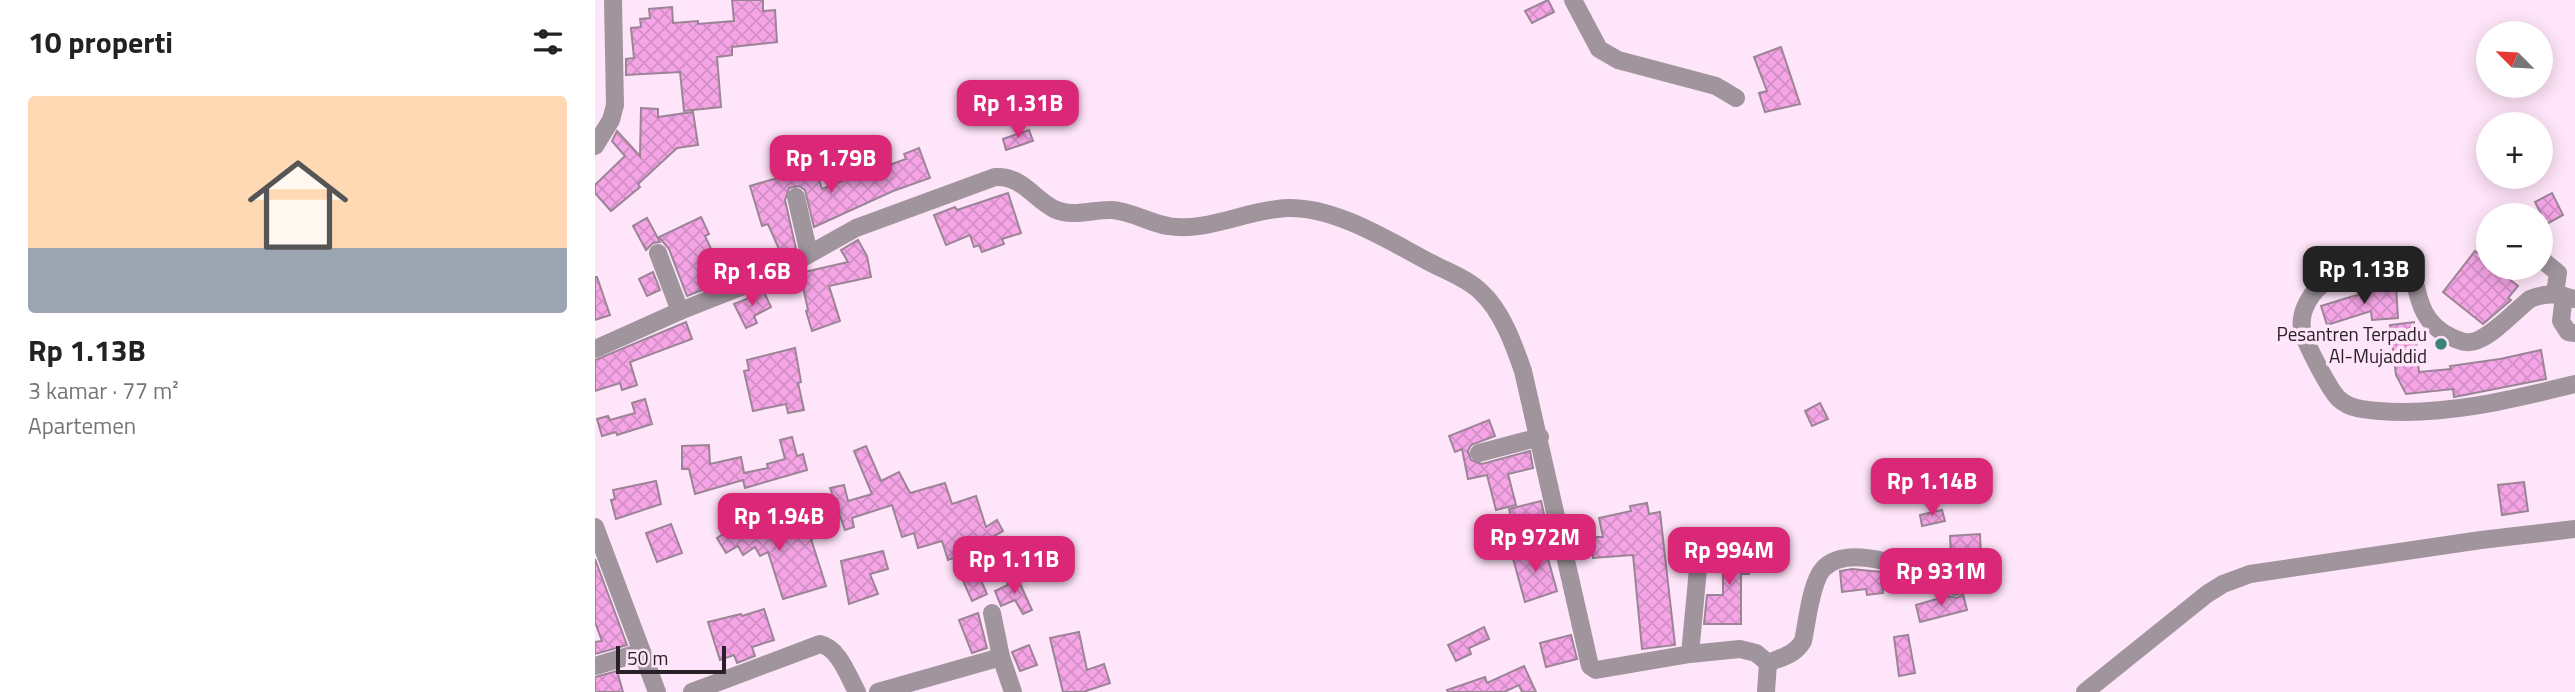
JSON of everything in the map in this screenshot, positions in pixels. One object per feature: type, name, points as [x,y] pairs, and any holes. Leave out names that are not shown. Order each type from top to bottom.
[{"type":"street","points":[[595,146],[611,120],[615,105],[613,0]]},
{"type":"street","points":[[1573,0],[1604,54],[1716,86],[1736,98]]},
{"type":"street","points":[[595,55],[613,49]]},
{"type":"street","points":[[595,349],[680,311],[757,282],[878,219],[899,214],[996,177],[1019,182],[1056,210],[1080,213],[1112,210],[1168,226],[1193,226],[1276,209],[1310,210],[1326,214],[1391,242],[1463,279],[1481,291],[1491,304],[1515,348],[1523,371],[1590,666],[1596,670],[1690,654],[1748,650],[1768,663]]},
{"type":"street","points":[[796,197],[809,254]]},
{"type":"street","points":[[657,253],[680,311]]},
{"type":"street","points":[[2565,296],[2530,299],[2477,341],[2462,341],[2441,332],[2431,323],[2419,301],[2413,274],[2399,268],[2329,280],[2319,285],[2302,314],[2301,321],[2303,334],[2332,390],[2340,400],[2359,409],[2441,411],[2486,405],[2575,384]]},
{"type":"street","points":[[2553,269],[2558,273],[2565,296],[2561,321],[2568,332],[2575,333]]},
{"type":"street","points":[[1479,453],[1540,437]]},
{"type":"street","points":[[2085,692],[2207,594],[2250,574],[2575,529]]},
{"type":"street","points":[[596,534],[657,692]]},
{"type":"street","points":[[1768,663],[1794,653],[1799,648],[1803,641],[1816,580],[1822,569],[1835,560],[1855,556],[1866,558],[1919,572],[1955,587]]},
{"type":"street","points":[[1690,654],[1699,558]]},
{"type":"street","points":[[992,613],[1001,657],[1013,692]]},
{"type":"street","points":[[692,692],[820,644],[827,645],[834,651],[857,692]]},
{"type":"street","points":[[595,666],[642,652]]},
{"type":"street","points":[[878,692],[1001,657]]},
{"type":"street","points":[[1766,692],[1768,663]]},
{"type":"building","points":[[732,0],[763,0],[763,11],[775,10],[777,42],[732,47],[732,55],[717,57],[721,107],[684,111],[680,72],[626,75],[626,59],[634,58],[631,28],[641,27],[640,19],[650,18],[649,9],[672,7],[673,23],[734,21]]},
{"type":"building","points":[[1548,0],[1554,12],[1532,23],[1525,11]]},
{"type":"building","points":[[1781,47],[1800,104],[1765,112],[1759,93],[1767,91],[1754,57]]},
{"type":"building","points":[[641,108],[658,109],[658,117],[693,112],[698,145],[677,148],[638,184],[640,187],[611,211],[595,193],[595,185],[625,156],[612,141],[617,131],[640,156]]},
{"type":"building","points":[[1029,130],[1033,141],[1006,150],[1003,139]]},
{"type":"building","points":[[919,148],[930,178],[893,191],[814,227],[805,190],[799,186],[789,188],[785,200],[796,249],[782,256],[768,224],[762,226],[750,186],[815,167],[822,189],[906,159],[904,154]]},
{"type":"building","points":[[1008,193],[1021,233],[1002,239],[1004,244],[982,252],[979,245],[974,247],[970,235],[946,245],[934,215]]},
{"type":"building","points":[[2552,193],[2563,215],[2553,220],[2553,203],[2535,202]]},
{"type":"building","points":[[701,217],[709,234],[705,236],[726,281],[687,296],[669,249],[659,237]]},
{"type":"building","points":[[647,218],[660,242],[653,243],[646,250],[633,226]]},
{"type":"building","points":[[858,240],[867,256],[871,277],[829,286],[840,321],[812,331],[800,273],[848,262],[841,250]]},
{"type":"building","points":[[2475,251],[2476,280],[2510,280],[2518,286],[2508,298],[2511,300],[2483,324],[2443,292]]},
{"type":"building","points":[[653,272],[660,290],[647,296],[639,279]]},
{"type":"building","points":[[595,277],[610,315],[595,320]]},
{"type":"building","points":[[2396,286],[2398,318],[2372,320],[2371,311],[2327,325],[2321,306],[2370,291],[2370,287]]},
{"type":"building","points":[[764,292],[771,307],[754,316],[757,323],[746,328],[734,304]]},
{"type":"building","points":[[686,322],[692,339],[630,362],[637,385],[622,390],[620,383],[595,391],[595,360]]},
{"type":"building","points":[[2414,322],[2419,372],[2451,369],[2450,366],[2541,350],[2546,379],[2454,397],[2453,389],[2406,394],[2396,375],[2390,325]]},
{"type":"building","points":[[795,348],[804,410],[788,413],[786,404],[753,411],[744,371],[749,370],[747,360]]},
{"type":"building","points":[[645,399],[652,424],[617,435],[616,432],[602,436],[597,419],[608,416],[610,420],[635,413],[632,403]]},
{"type":"building","points":[[1820,403],[1828,419],[1812,426],[1805,411]]},
{"type":"building","points":[[1489,420],[1495,436],[1471,445],[1468,451],[1471,460],[1482,464],[1530,451],[1533,468],[1508,474],[1516,505],[1496,510],[1487,475],[1468,479],[1462,449],[1455,452],[1449,436]]},
{"type":"building","points":[[792,437],[797,456],[803,454],[807,470],[745,488],[743,480],[695,494],[689,469],[682,469],[682,446],[709,445],[710,464],[741,457],[744,473],[768,468],[767,464],[785,459],[780,440]]},
{"type":"building","points":[[866,446],[881,481],[899,472],[910,493],[945,483],[952,504],[976,496],[986,527],[997,520],[1003,531],[976,546],[978,550],[969,553],[987,594],[972,601],[953,558],[948,560],[942,541],[918,548],[914,533],[902,537],[892,505],[852,518],[854,527],[845,530],[830,488],[844,485],[848,501],[872,494],[854,451]]},
{"type":"building","points":[[656,481],[661,504],[616,519],[611,500],[615,499],[613,490]]},
{"type":"building","points":[[2524,482],[2528,511],[2502,515],[2498,485]]},
{"type":"building","points":[[1541,501],[1546,522],[1514,530],[1509,509]]},
{"type":"building","points":[[1647,503],[1649,514],[1660,512],[1675,645],[1642,649],[1633,555],[1593,558],[1592,537],[1603,537],[1599,518],[1631,511],[1630,506]]},
{"type":"building","points":[[1942,510],[1945,521],[1922,526],[1920,515]]},
{"type":"building","points":[[761,513],[774,538],[815,526],[818,537],[811,539],[826,586],[783,599],[768,552],[760,556],[755,547],[743,555],[738,546],[726,553],[717,538],[723,534],[719,528],[734,518],[739,525]]},
{"type":"building","points":[[671,524],[682,553],[657,562],[646,533]]},
{"type":"building","points":[[1980,534],[1981,556],[1951,557],[1950,536]]},
{"type":"building","points":[[1723,546],[1749,546],[1749,574],[1741,574],[1741,624],[1704,624],[1707,595],[1723,595],[1723,567],[1717,567],[1717,555],[1723,555]]},
{"type":"building","points":[[1545,548],[1557,591],[1525,602],[1512,555]]},
{"type":"building","points":[[883,551],[888,569],[870,574],[878,594],[849,604],[841,561]]},
{"type":"building","points":[[595,559],[627,645],[595,654],[595,642],[602,641],[595,622]]},
{"type":"building","points":[[1852,569],[1881,572],[1883,593],[1867,595],[1866,589],[1842,592],[1840,571]]},
{"type":"building","points":[[1017,577],[1032,610],[1023,614],[1015,600],[1001,606],[995,591]]},
{"type":"building","points":[[1963,594],[1967,610],[1920,622],[1916,605],[1947,596],[1957,598]]},
{"type":"building","points":[[764,609],[774,640],[752,647],[755,656],[737,663],[734,655],[720,660],[708,622]]},
{"type":"building","points":[[978,613],[987,648],[972,653],[959,620]]},
{"type":"building","points":[[1484,627],[1489,639],[1469,648],[1471,654],[1456,661],[1448,645]]},
{"type":"building","points":[[1079,632],[1087,670],[1104,664],[1110,683],[1083,692],[1063,692],[1050,638]]},
{"type":"building","points":[[1571,635],[1577,659],[1546,667],[1540,643]]},
{"type":"building","points":[[1908,635],[1915,673],[1899,676],[1894,637]]},
{"type":"building","points":[[1029,645],[1037,665],[1020,671],[1012,652]]},
{"type":"building","points":[[1524,666],[1536,692],[1522,692],[1519,685],[1504,692],[1447,690],[1485,677],[1487,683]]},
{"type":"building","points":[[617,671],[623,692],[595,692],[595,677]]},
{"type":"place","name":"Pesantren Terpadu Al-Mujaddid","points":[[2441,344]]}]
